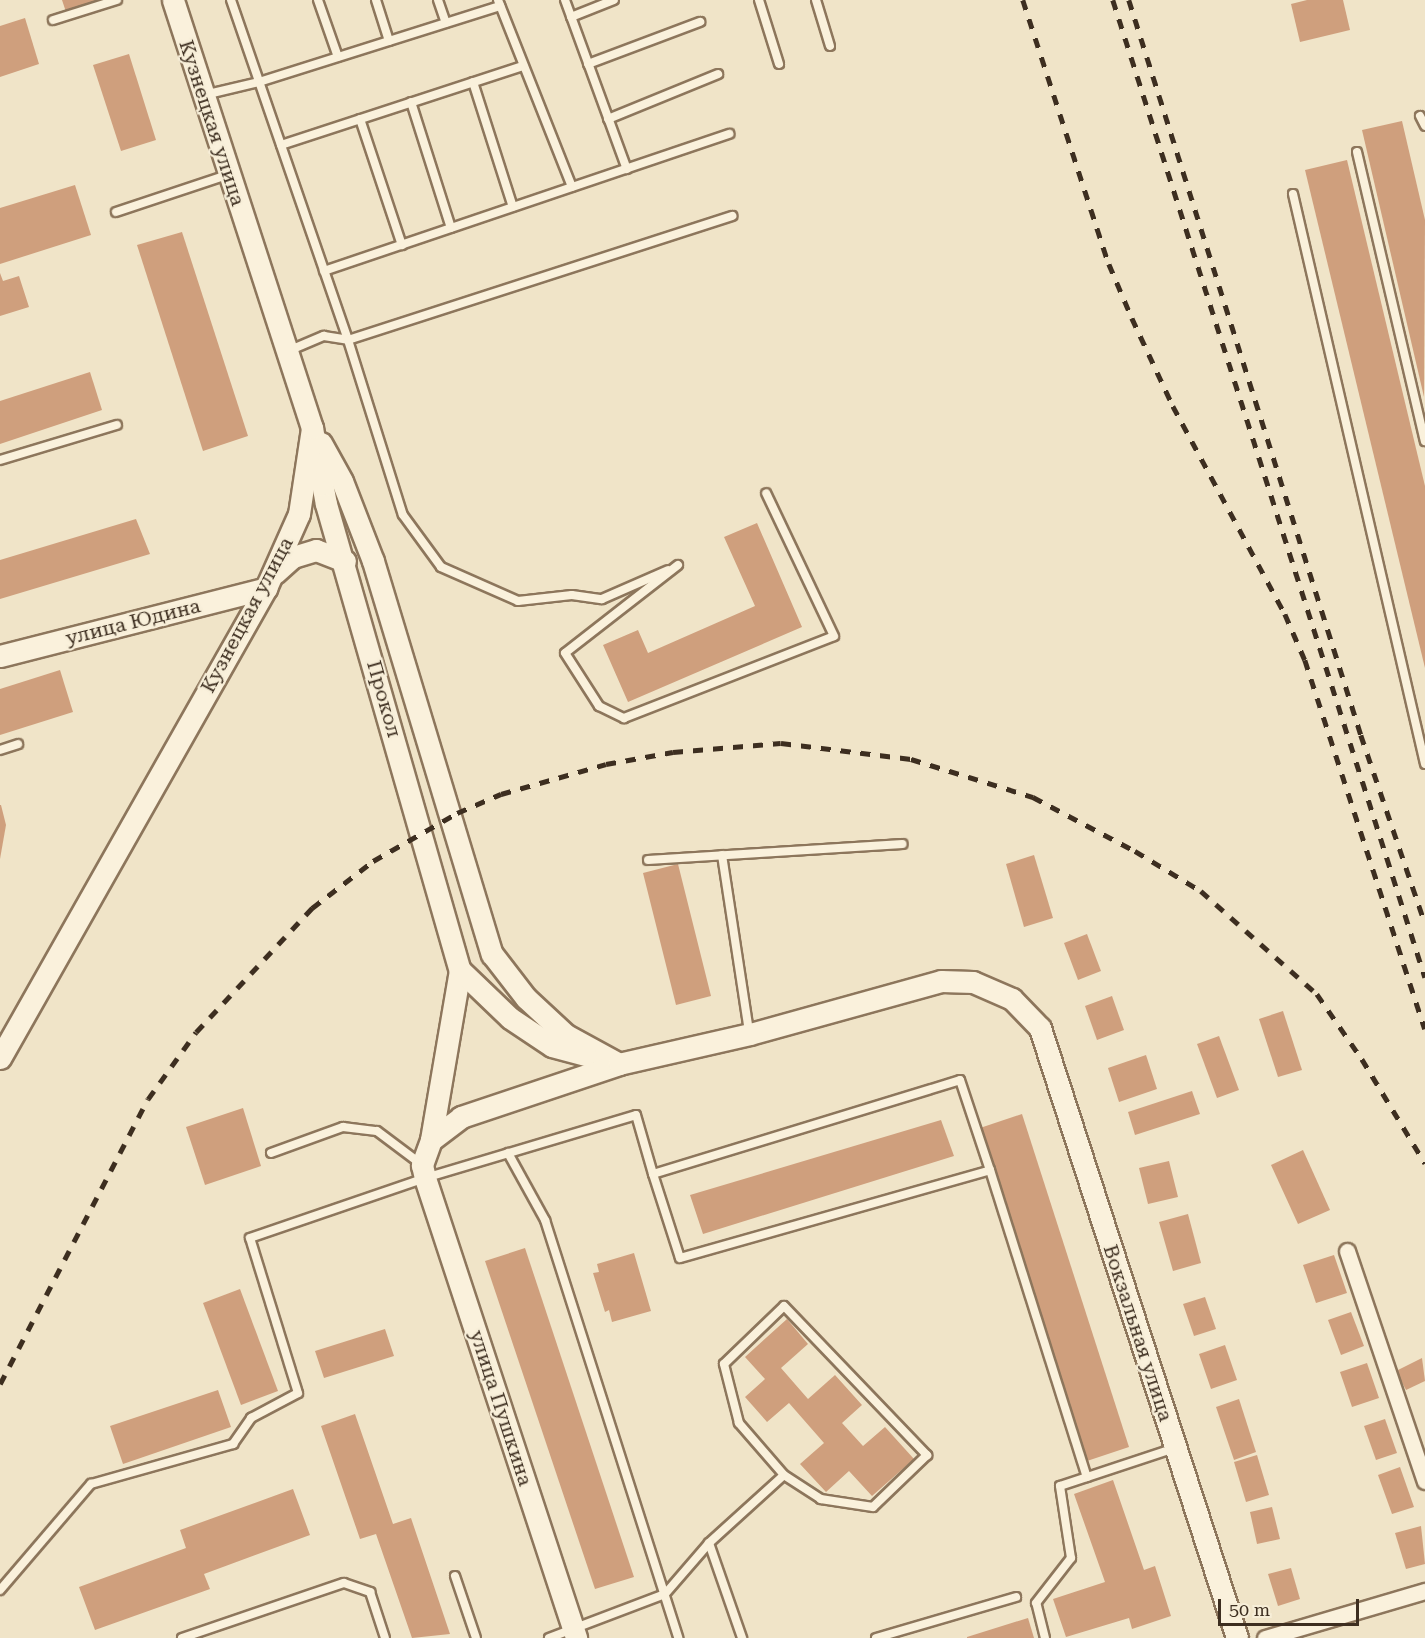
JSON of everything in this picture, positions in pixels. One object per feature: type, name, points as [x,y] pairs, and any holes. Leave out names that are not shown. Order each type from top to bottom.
[{"type":"main road","name":"Кузнецкая улица","points":[[0,1058],[268,583],[299,514],[312,428],[227,175],[173,0]]},
{"type":"main road","name":"Прокол","points":[[312,428],[326,504],[345,561],[460,970]]},
{"type":"main road","points":[[312,428],[342,481],[373,561],[492,954],[526,998],[566,1035],[619,1065]]},
{"type":"main road","points":[[268,583],[293,557],[316,550],[345,561]]},
{"type":"main road","name":"улица Юдина","points":[[0,656],[268,583]]},
{"type":"main road","points":[[460,970],[510,1018],[552,1046],[619,1065]]},
{"type":"main road","points":[[424,1172],[460,970]]},
{"type":"main road","name":"Вокзальная улица","points":[[750,1034],[954,980],[993,988],[1012,999],[1040,1028],[1237,1638]]},
{"type":"main road","points":[[431,1140],[461,1117],[619,1065],[750,1034]]},
{"type":"main road","name":"улица Пушкина","points":[[424,1172],[574,1634]]},
{"type":"street","points":[[1347,1251],[1425,1481]]},
{"type":"street","points":[[1265,1638],[1425,1591]]},
{"type":"lane","points":[[53,20],[117,0]]},
{"type":"lane","points":[[231,0],[348,340],[403,515],[441,567],[518,601],[572,595],[603,599],[678,565],[565,653],[599,706],[624,718],[834,636],[766,493]]},
{"type":"lane","points":[[318,0],[338,57]]},
{"type":"lane","points":[[376,0],[389,41]]},
{"type":"lane","points":[[438,0],[446,23]]},
{"type":"lane","points":[[565,0],[627,169]]},
{"type":"lane","points":[[571,17],[614,0]]},
{"type":"lane","points":[[759,0],[779,64]]},
{"type":"lane","points":[[816,0],[830,46]]},
{"type":"lane","points":[[202,95],[259,82],[446,23],[499,3],[522,66],[572,187]]},
{"type":"lane","points":[[588,64],[700,22]]},
{"type":"lane","points":[[281,145],[522,66]]},
{"type":"lane","points":[[608,118],[718,74]]},
{"type":"lane","points":[[473,82],[513,207]]},
{"type":"lane","points":[[411,102],[451,228]]},
{"type":"lane","points":[[1420,116],[1425,126]]},
{"type":"lane","points":[[360,119],[402,245]]},
{"type":"lane","points":[[324,272],[729,134]]},
{"type":"lane","points":[[1357,152],[1425,441]]},
{"type":"lane","points":[[116,212],[227,175]]},
{"type":"lane","points":[[1293,194],[1425,764]]},
{"type":"lane","points":[[287,351],[324,336],[348,340],[733,216]]},
{"type":"lane","points":[[0,460],[117,425]]},
{"type":"lane","points":[[0,750],[18,744]]},
{"type":"lane","points":[[648,860],[902,844]]},
{"type":"lane","points":[[722,855],[750,1034]]},
{"type":"lane","points":[[653,1174],[960,1080],[1087,1477]]},
{"type":"lane","points":[[0,1590],[91,1484],[233,1444],[251,1418],[298,1393],[250,1238],[424,1172],[508,1153],[636,1114],[680,1258],[990,1170]]},
{"type":"lane","points":[[271,1153],[343,1127],[377,1131],[424,1172]]},
{"type":"lane","points":[[508,1153],[544,1220],[678,1638]]},
{"type":"lane","points":[[784,1306],[927,1455],[873,1507],[821,1499],[784,1475],[739,1423],[724,1364],[784,1306]]},
{"type":"lane","points":[[1045,1638],[1036,1603],[1071,1558],[1060,1486],[1175,1448]]},
{"type":"lane","points":[[549,1638],[574,1634],[664,1594],[709,1544],[784,1475]]},
{"type":"lane","points":[[709,1544],[742,1638]]},
{"type":"lane","points":[[455,1576],[476,1638]]},
{"type":"lane","points":[[182,1638],[344,1583],[370,1592],[385,1638]]},
{"type":"lane","points":[[876,1638],[1016,1597]]},
{"type":"building","points":[[62,0],[101,0],[66,12]]},
{"type":"building","points":[[1307,0],[1343,0],[1350,30],[1300,42],[1291,4]]},
{"type":"building","points":[[25,18],[39,64],[0,77],[0,26]]},
{"type":"building","points":[[129,54],[156,140],[121,151],[93,65]]},
{"type":"building","points":[[1402,121],[1425,220],[1424,397],[1362,130]]},
{"type":"building","points":[[1347,160],[1425,486],[1425,668],[1305,170]]},
{"type":"building","points":[[75,185],[91,235],[0,264],[0,208]]},
{"type":"building","points":[[182,232],[248,436],[203,451],[137,245]]},
{"type":"building","points":[[0,273],[3,281],[19,276],[29,307],[0,316]]},
{"type":"building","points":[[90,372],[102,410],[0,444],[0,401]]},
{"type":"building","points":[[136,519],[150,554],[0,599],[0,560]]},
{"type":"building","points":[[757,523],[802,627],[628,702],[603,645],[638,630],[648,653],[755,606],[724,537]]},
{"type":"building","points":[[60,670],[73,712],[0,735],[0,689]]},
{"type":"building","points":[[0,805],[6,825],[0,859]]},
{"type":"building","points":[[1034,855],[1053,918],[1024,927],[1006,864]]},
{"type":"building","points":[[678,864],[711,996],[676,1005],[643,873]]},
{"type":"building","points":[[1087,934],[1101,971],[1078,980],[1064,943]]},
{"type":"building","points":[[1112,996],[1124,1030],[1097,1040],[1085,1006]]},
{"type":"building","points":[[1283,1011],[1302,1070],[1278,1077],[1259,1019]]},
{"type":"building","points":[[1219,1036],[1239,1090],[1217,1098],[1197,1044]]},
{"type":"building","points":[[1146,1055],[1157,1089],[1119,1102],[1108,1068]]},
{"type":"building","points":[[1192,1091],[1200,1114],[1135,1135],[1128,1112]]},
{"type":"building","points":[[243,1108],[261,1166],[205,1185],[186,1127]]},
{"type":"building","points":[[1022,1114],[1129,1447],[1087,1461],[980,1128]]},
{"type":"building","points":[[941,1120],[954,1156],[703,1234],[690,1195]]},
{"type":"building","points":[[1303,1150],[1330,1210],[1298,1224],[1271,1165]]},
{"type":"building","points":[[1169,1161],[1178,1197],[1148,1204],[1139,1168]]},
{"type":"building","points":[[1188,1214],[1201,1263],[1173,1271],[1159,1222]]},
{"type":"building","points":[[525,1248],[634,1577],[595,1589],[485,1261]]},
{"type":"building","points":[[634,1253],[651,1311],[612,1322],[609,1310],[605,1312],[593,1273],[599,1272],[597,1264]]},
{"type":"building","points":[[1334,1255],[1347,1293],[1316,1303],[1303,1265]]},
{"type":"building","points":[[240,1289],[278,1391],[241,1405],[203,1303]]},
{"type":"building","points":[[1205,1297],[1216,1329],[1194,1336],[1183,1304]]},
{"type":"building","points":[[1351,1312],[1364,1346],[1341,1355],[1328,1320]]},
{"type":"building","points":[[787,1319],[808,1344],[781,1368],[808,1399],[835,1375],[862,1405],[842,1423],[863,1446],[885,1427],[914,1459],[872,1496],[849,1471],[826,1492],[800,1464],[824,1443],[789,1403],[767,1422],[745,1397],[765,1379],[745,1357]]},
{"type":"building","points":[[385,1329],[394,1356],[324,1378],[315,1351]]},
{"type":"building","points":[[1225,1345],[1237,1380],[1211,1389],[1199,1354]]},
{"type":"building","points":[[1422,1358],[1425,1381],[1406,1390],[1396,1371]]},
{"type":"building","points":[[1367,1363],[1379,1398],[1352,1407],[1340,1372]]},
{"type":"building","points":[[218,1390],[231,1427],[123,1464],[110,1426]]},
{"type":"building","points":[[1239,1399],[1256,1452],[1234,1460],[1216,1407]]},
{"type":"building","points":[[355,1414],[393,1524],[411,1518],[450,1634],[412,1638],[376,1534],[360,1539],[321,1426]]},
{"type":"building","points":[[1385,1419],[1397,1453],[1376,1460],[1364,1426]]},
{"type":"building","points":[[1257,1455],[1269,1495],[1246,1502],[1234,1462]]},
{"type":"building","points":[[1400,1467],[1414,1507],[1392,1514],[1378,1475]]},
{"type":"building","points":[[1113,1480],[1144,1570],[1155,1566],[1171,1616],[1132,1629],[1129,1618],[1066,1637],[1053,1599],[1105,1582],[1074,1494]]},
{"type":"building","points":[[293,1489],[310,1535],[204,1574],[210,1589],[95,1630],[79,1587],[186,1548],[180,1530]]},
{"type":"building","points":[[1272,1507],[1280,1539],[1257,1544],[1250,1512]]},
{"type":"building","points":[[1421,1526],[1425,1564],[1406,1569],[1395,1533]]},
{"type":"building","points":[[1291,1568],[1300,1599],[1278,1606],[1268,1574]]},
{"type":"building","points":[[1028,1618],[1034,1638],[967,1638],[967,1637]]},
{"type":"railway","points":[[1023,0],[1109,264],[1132,318],[1173,406],[1285,614],[1305,660],[1425,1029]]},
{"type":"railway","points":[[1113,0],[1425,977]]},
{"type":"railway","points":[[1129,0],[1361,735],[1425,923]]},
{"type":"railway","points":[[0,1384],[148,1099],[196,1032],[312,908],[373,861],[457,813],[501,794],[606,764],[673,752],[781,743],[911,759],[1033,797],[1135,851],[1201,891],[1317,994],[1362,1059],[1425,1163]]}]
